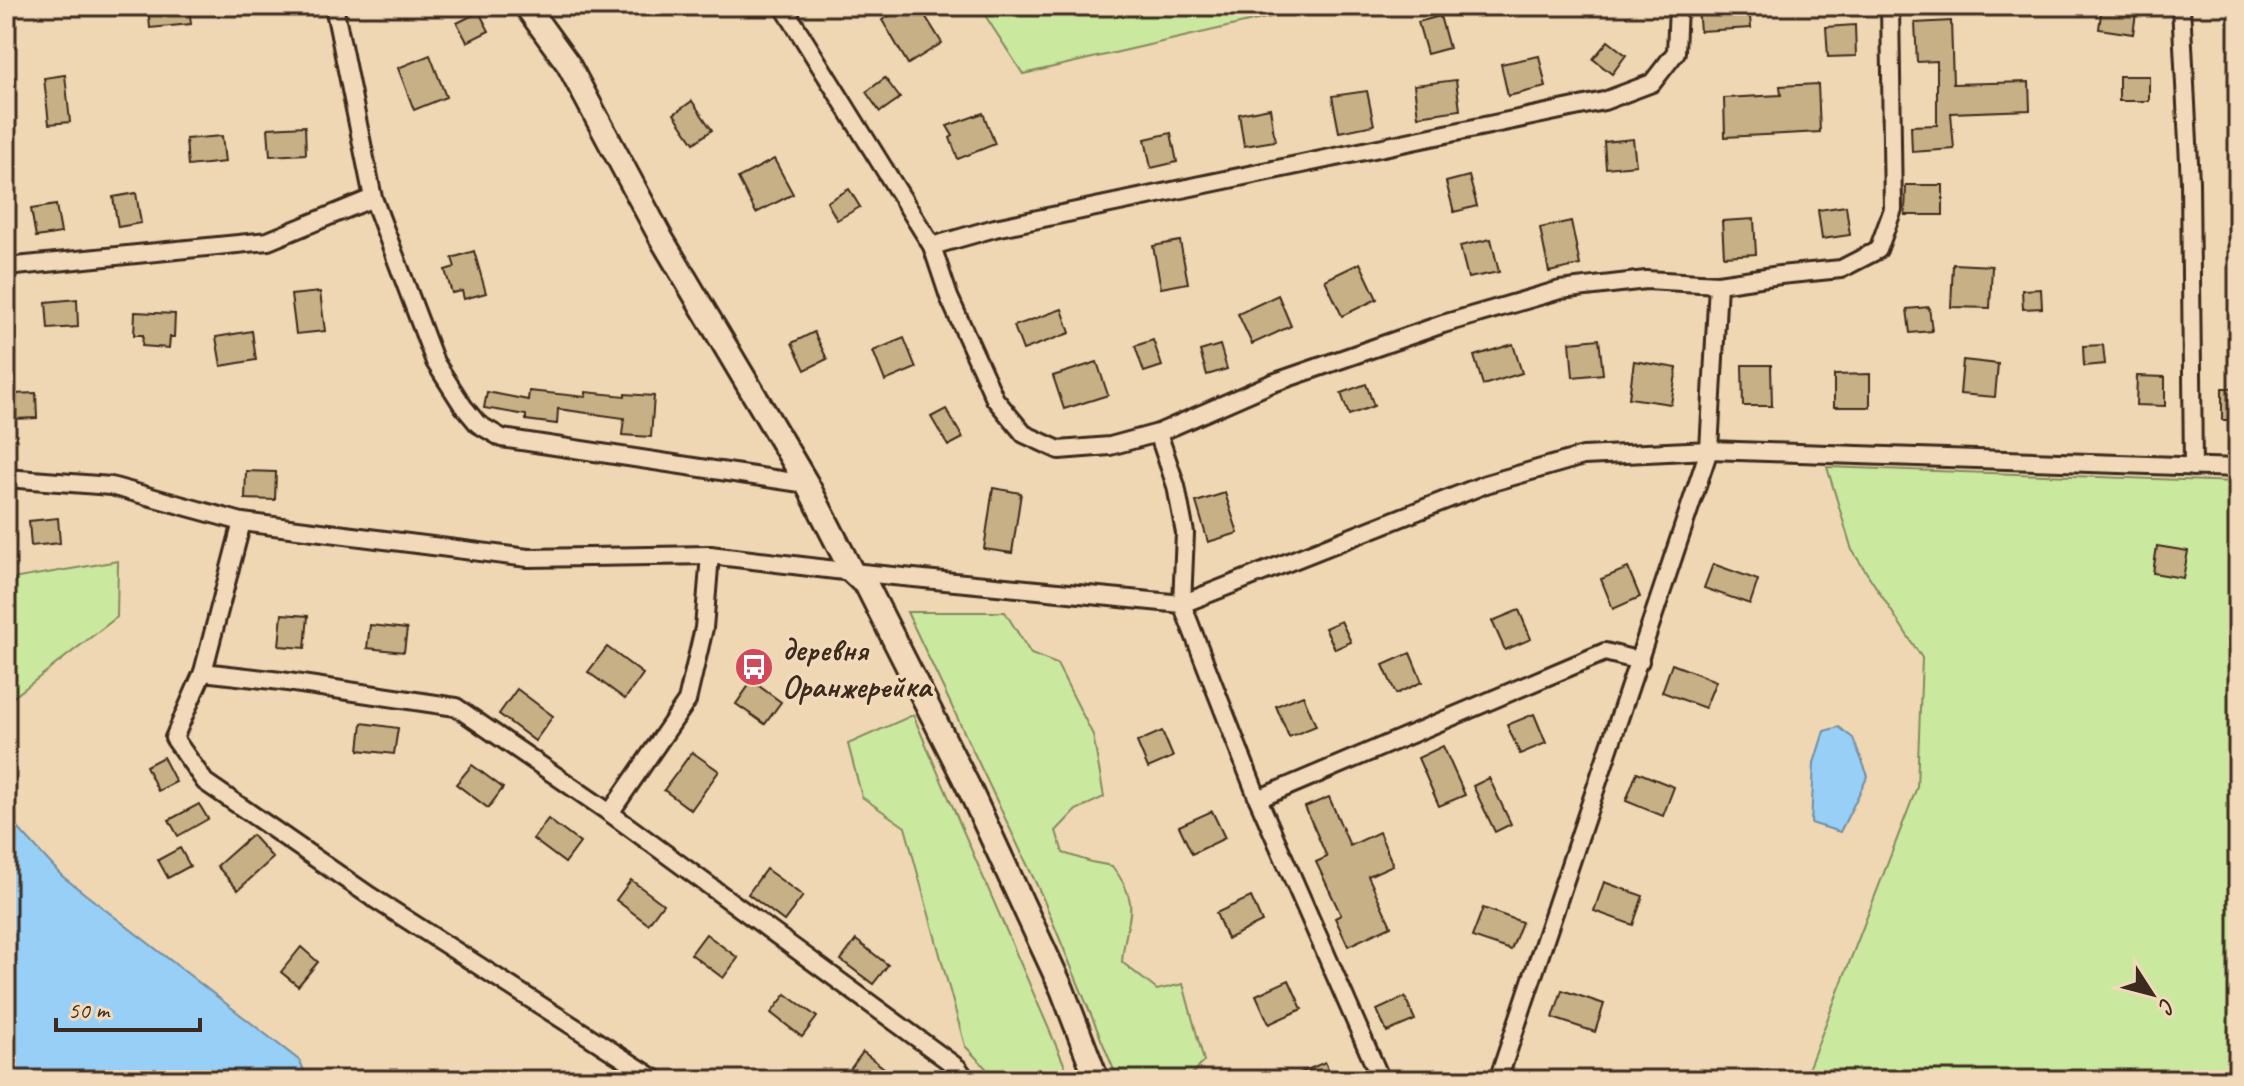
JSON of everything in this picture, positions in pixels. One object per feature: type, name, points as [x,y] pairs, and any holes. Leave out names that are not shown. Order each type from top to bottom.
[{"type":"street","points":[[334,6],[373,198],[435,362],[478,424],[502,438],[807,484]]},
{"type":"street","points":[[526,6],[568,64],[661,238],[807,484],[852,572],[867,586],[968,786],[1062,989],[1097,1080]]},
{"type":"street","points":[[783,6],[932,246],[949,297],[995,399],[1024,434],[1059,450],[1110,446],[1158,433],[1270,384],[1443,324],[1560,290],[1646,280],[1718,284],[1841,269],[1878,250],[1893,209],[1890,6]]},
{"type":"street","points":[[932,246],[995,228],[1604,101],[1652,83],[1676,52],[1678,6]]},
{"type":"street","points":[[2181,6],[2190,182],[2193,467]]},
{"type":"street","points":[[6,267],[268,241],[373,198]]},
{"type":"street","points":[[1498,1080],[1709,450],[1718,284]]},
{"type":"street","points":[[1158,433],[1176,486],[1185,533],[1182,604],[1258,799],[1381,1080]]},
{"type":"street","points":[[6,478],[111,486],[242,522],[528,558],[710,555],[1182,604],[1486,484],[1583,456],[1709,450],[2238,468]]},
{"type":"street","points":[[242,522],[203,672],[174,738],[205,782],[370,896],[657,1080]]},
{"type":"street","points":[[610,813],[687,701],[704,628],[710,555]]},
{"type":"street","points":[[1258,799],[1605,652],[1640,661]]},
{"type":"street","points":[[203,672],[456,707],[610,813],[958,1068],[967,1080]]},
{"type":"green space","points":[[979,6],[1318,6],[1023,74]]},
{"type":"green space","points":[[1827,467],[2238,482],[2238,1080],[1804,1080],[1917,787],[1922,658],[1852,550]]},
{"type":"green space","points":[[118,561],[117,617],[6,703],[6,580]]},
{"type":"green space","points":[[907,612],[1005,612],[1031,654],[1057,664],[1093,735],[1104,797],[1076,810],[1056,831],[1063,853],[1112,866],[1122,880],[1130,913],[1122,962],[1157,990],[1183,984],[1204,1061],[1187,1080],[1118,1080],[1042,896]]},
{"type":"green space","points":[[913,715],[1071,1080],[997,1080],[965,1046],[905,827],[862,797],[848,744]]},
{"type":"water","points":[[1839,727],[1853,738],[1868,776],[1840,832],[1811,823],[1814,763],[1824,731]]},
{"type":"water","points":[[6,815],[62,876],[300,1061],[308,1080],[6,1080]]},
{"type":"building","points":[[148,6],[189,6],[191,24],[150,28]]},
{"type":"building","points":[[905,6],[919,6],[942,43],[908,64],[882,20]]},
{"type":"building","points":[[1749,6],[1751,28],[1700,31],[1698,9]]},
{"type":"building","points":[[2102,6],[2137,6],[2133,34],[2099,29]]},
{"type":"building","points":[[479,12],[489,31],[467,42],[457,23]]},
{"type":"building","points":[[1440,16],[1449,48],[1427,54],[1418,22]]},
{"type":"building","points":[[1951,21],[1953,84],[2029,82],[2030,110],[1951,113],[1954,149],[1912,152],[1911,126],[1937,125],[1937,61],[1917,62],[1915,23]]},
{"type":"building","points":[[1855,25],[1856,56],[1828,57],[1826,27]]},
{"type":"building","points":[[1608,41],[1626,55],[1612,74],[1593,59]]},
{"type":"building","points":[[430,55],[446,97],[414,110],[398,68]]},
{"type":"building","points":[[1539,56],[1546,87],[1508,96],[1501,64]]},
{"type":"building","points":[[65,75],[70,122],[49,124],[44,78]]},
{"type":"building","points":[[2119,76],[2149,76],[2149,101],[2119,101]]},
{"type":"building","points":[[885,78],[900,98],[880,112],[866,92]]},
{"type":"building","points":[[1456,80],[1460,110],[1418,116],[1414,85]]},
{"type":"building","points":[[1818,84],[1820,132],[1725,137],[1724,98],[1781,95],[1780,86]]},
{"type":"building","points":[[1367,91],[1374,125],[1339,132],[1332,96]]},
{"type":"building","points":[[692,101],[712,130],[694,143],[674,114]]},
{"type":"building","points":[[1270,108],[1275,141],[1244,146],[1239,114]]},
{"type":"building","points":[[983,113],[995,144],[958,159],[950,138],[953,136],[947,126]]},
{"type":"building","points":[[305,126],[306,154],[270,156],[268,128]]},
{"type":"building","points":[[1171,133],[1177,162],[1151,168],[1145,139]]},
{"type":"building","points":[[222,136],[225,162],[188,166],[186,139]]},
{"type":"building","points":[[1633,139],[1636,165],[1606,168],[1604,142]]},
{"type":"building","points":[[774,159],[793,194],[756,213],[738,178]]},
{"type":"building","points":[[1469,176],[1477,206],[1454,212],[1446,182]]},
{"type":"building","points":[[1906,185],[1943,185],[1943,215],[1905,215]]},
{"type":"building","points":[[849,189],[860,207],[837,220],[827,202]]},
{"type":"building","points":[[136,193],[141,223],[118,227],[113,197]]},
{"type":"building","points":[[56,205],[61,233],[36,237],[31,209]]},
{"type":"building","points":[[1846,206],[1850,235],[1822,239],[1818,210]]},
{"type":"building","points":[[1754,219],[1756,254],[1724,256],[1722,221]]},
{"type":"building","points":[[1571,221],[1580,265],[1549,272],[1540,228]]},
{"type":"building","points":[[1491,239],[1499,272],[1468,278],[1460,246]]},
{"type":"building","points":[[1180,241],[1188,283],[1161,288],[1153,246]]},
{"type":"building","points":[[474,251],[486,293],[464,299],[462,291],[452,293],[445,270],[455,267],[452,258]]},
{"type":"building","points":[[1360,263],[1377,299],[1342,316],[1325,280]]},
{"type":"building","points":[[1953,264],[1992,266],[1990,308],[1951,307]]},
{"type":"building","points":[[2041,289],[2042,308],[2023,309],[2022,290]]},
{"type":"building","points":[[320,292],[325,331],[296,334],[291,295]]},
{"type":"building","points":[[1278,295],[1291,326],[1252,344],[1238,314]]},
{"type":"building","points":[[77,299],[78,327],[48,329],[46,302]]},
{"type":"building","points":[[1929,307],[1932,331],[1910,333],[1907,309]]},
{"type":"building","points":[[1062,309],[1070,333],[1023,350],[1014,326]]},
{"type":"building","points":[[135,312],[175,314],[174,337],[170,337],[169,348],[142,346],[143,335],[134,335]]},
{"type":"building","points":[[252,331],[256,360],[221,366],[216,337]]},
{"type":"building","points":[[814,332],[827,359],[805,370],[792,343]]},
{"type":"building","points":[[904,338],[916,368],[885,381],[873,351]]},
{"type":"building","points":[[1599,339],[1603,374],[1573,377],[1570,342]]},
{"type":"building","points":[[1153,340],[1162,366],[1144,372],[1135,346]]},
{"type":"building","points":[[1513,344],[1522,373],[1483,385],[1474,356]]},
{"type":"building","points":[[1220,345],[1227,369],[1207,375],[1200,351]]},
{"type":"building","points":[[2103,345],[2105,364],[2084,366],[2083,346]]},
{"type":"building","points":[[1963,360],[1998,364],[1995,397],[1960,394]]},
{"type":"building","points":[[1634,361],[1677,368],[1671,404],[1629,398]]},
{"type":"building","points":[[1097,362],[1108,395],[1064,409],[1053,376]]},
{"type":"building","points":[[1742,365],[1771,365],[1772,406],[1743,406]]},
{"type":"building","points":[[1870,374],[1870,407],[1834,407],[1834,375]]},
{"type":"building","points":[[2137,376],[2165,377],[2165,406],[2136,405]]},
{"type":"building","points":[[1366,384],[1374,406],[1349,415],[1341,393]]},
{"type":"building","points":[[2222,388],[2238,388],[2238,420],[2222,420]]},
{"type":"building","points":[[529,391],[586,397],[586,392],[654,396],[651,437],[622,435],[624,418],[558,409],[557,424],[526,420],[526,415],[484,408],[487,392],[528,400]]},
{"type":"building","points":[[36,393],[37,418],[14,419],[13,394]]},
{"type":"building","points":[[946,409],[963,438],[948,446],[931,417]]},
{"type":"building","points":[[246,471],[276,472],[275,500],[245,499]]},
{"type":"building","points":[[993,488],[1021,493],[1012,553],[984,549]]},
{"type":"building","points":[[1225,493],[1238,533],[1208,542],[1196,502]]},
{"type":"building","points":[[58,518],[60,543],[31,546],[29,521]]},
{"type":"building","points":[[2157,546],[2188,551],[2183,578],[2153,573]]},
{"type":"building","points":[[1713,564],[1758,580],[1750,604],[1704,588]]},
{"type":"building","points":[[1628,568],[1640,597],[1613,609],[1601,579]]},
{"type":"building","points":[[1519,610],[1531,639],[1505,650],[1492,621]]},
{"type":"building","points":[[282,614],[308,616],[305,648],[279,646]]},
{"type":"building","points":[[1341,621],[1351,642],[1335,649],[1325,628]]},
{"type":"building","points":[[370,625],[407,629],[404,652],[367,648]]},
{"type":"building","points":[[607,647],[643,674],[625,699],[588,672]]},
{"type":"building","points":[[1410,653],[1422,682],[1396,694],[1383,665]]},
{"type":"building","points":[[1672,664],[1716,681],[1705,708],[1662,692]]},
{"type":"building","points":[[752,681],[781,702],[765,724],[736,704]]},
{"type":"building","points":[[517,689],[553,716],[535,741],[499,714]]},
{"type":"building","points":[[1303,695],[1316,726],[1289,737],[1276,706]]},
{"type":"building","points":[[1534,714],[1546,743],[1520,754],[1507,725]]},
{"type":"building","points":[[362,723],[398,728],[394,754],[359,750]]},
{"type":"building","points":[[1162,731],[1173,757],[1148,768],[1137,742]]},
{"type":"building","points":[[1443,746],[1465,795],[1439,806],[1418,758]]},
{"type":"building","points":[[692,752],[719,771],[691,810],[664,790]]},
{"type":"building","points":[[163,757],[176,782],[158,791],[146,766]]},
{"type":"building","points":[[472,765],[503,788],[488,808],[456,784]]},
{"type":"building","points":[[1637,772],[1674,787],[1663,816],[1626,801]]},
{"type":"building","points":[[1489,778],[1511,824],[1495,832],[1473,786]]},
{"type":"building","points":[[1329,797],[1350,846],[1379,832],[1393,865],[1368,876],[1391,926],[1348,946],[1335,918],[1341,915],[1316,862],[1327,857],[1305,807]]},
{"type":"building","points":[[199,804],[208,819],[178,836],[169,820]]},
{"type":"building","points":[[1212,811],[1225,838],[1192,854],[1179,826]]},
{"type":"building","points":[[548,819],[580,843],[565,863],[533,839]]},
{"type":"building","points":[[252,835],[273,858],[238,890],[217,866]]},
{"type":"building","points":[[180,848],[190,866],[168,878],[158,860]]},
{"type":"building","points":[[766,869],[803,896],[784,921],[748,894]]},
{"type":"building","points":[[631,880],[663,904],[648,924],[616,900]]},
{"type":"building","points":[[1604,882],[1643,896],[1633,925],[1594,911]]},
{"type":"building","points":[[1251,897],[1262,922],[1227,939],[1216,913]]},
{"type":"building","points":[[1483,908],[1522,922],[1511,950],[1472,937]]},
{"type":"building","points":[[706,934],[738,958],[723,978],[691,954]]},
{"type":"building","points":[[856,940],[888,965],[873,984],[841,960]]},
{"type":"building","points":[[301,947],[318,962],[298,986],[281,972]]},
{"type":"building","points":[[1289,980],[1302,1009],[1269,1024],[1256,995]]},
{"type":"building","points":[[1562,990],[1604,1004],[1595,1032],[1553,1018]]},
{"type":"building","points":[[786,994],[817,1017],[802,1037],[771,1013]]},
{"type":"building","points":[[1405,997],[1415,1020],[1387,1032],[1377,1010]]},
{"type":"building","points":[[863,1052],[900,1080],[858,1080],[848,1072]]},
{"type":"building","points":[[1325,1062],[1333,1080],[1284,1080]]},
{"type":"place","name":"деревня Оранжерейка","points":[[754,667]]}]
